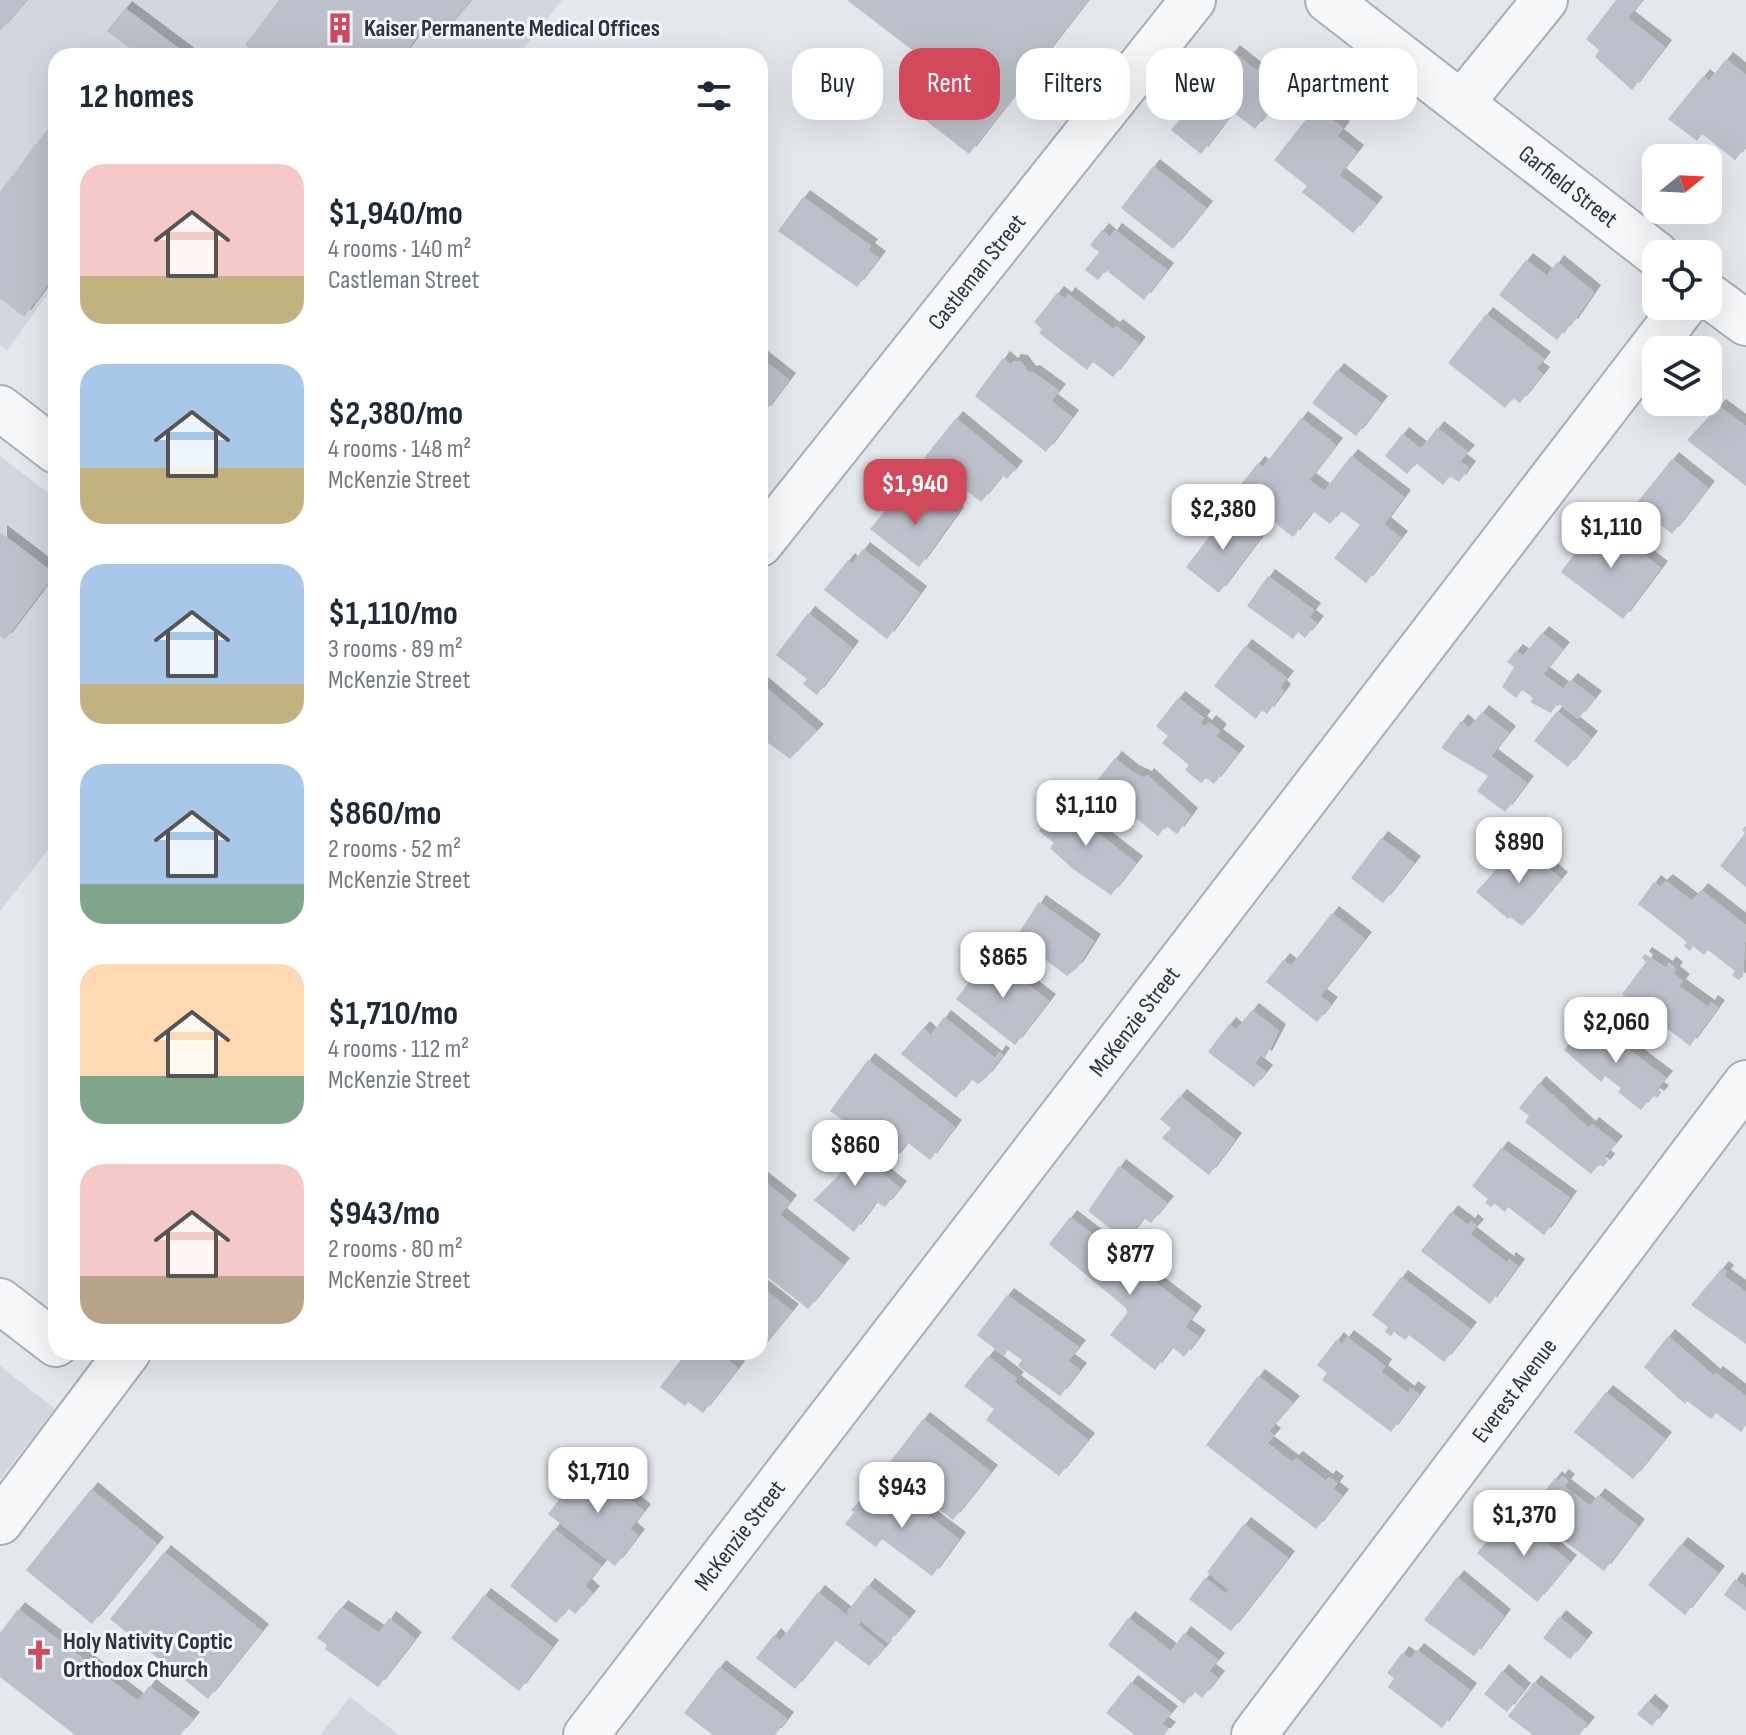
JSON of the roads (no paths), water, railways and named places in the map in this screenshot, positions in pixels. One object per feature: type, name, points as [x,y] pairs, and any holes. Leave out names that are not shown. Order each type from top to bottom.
[{"type":"street","name":"Castleman Street","points":[[768,534],[1193,0]]},
{"type":"street","name":"Garfield Street","points":[[1328,0],[1463,101],[1642,243]]},
{"type":"street","points":[[1463,101],[1545,0]]},
{"type":"street","points":[[1722,305],[1746,323]]},
{"type":"street","name":"McKenzie Street","points":[[586,1735],[1673,320]]},
{"type":"street","points":[[0,408],[48,445]]},
{"type":"street","name":"Everest Avenue","points":[[1254,1735],[1746,1083]]},
{"type":"street","points":[[0,1301],[48,1338]]},
{"type":"street","points":[[0,1522],[117,1367],[94,1360]]},
{"type":"place","name":"Kaiser Permanente Medical Offices","points":[[340,28]]},
{"type":"place","name":"Holy Nativity Coptic Orthodox Church","points":[[39,1655]]}]
